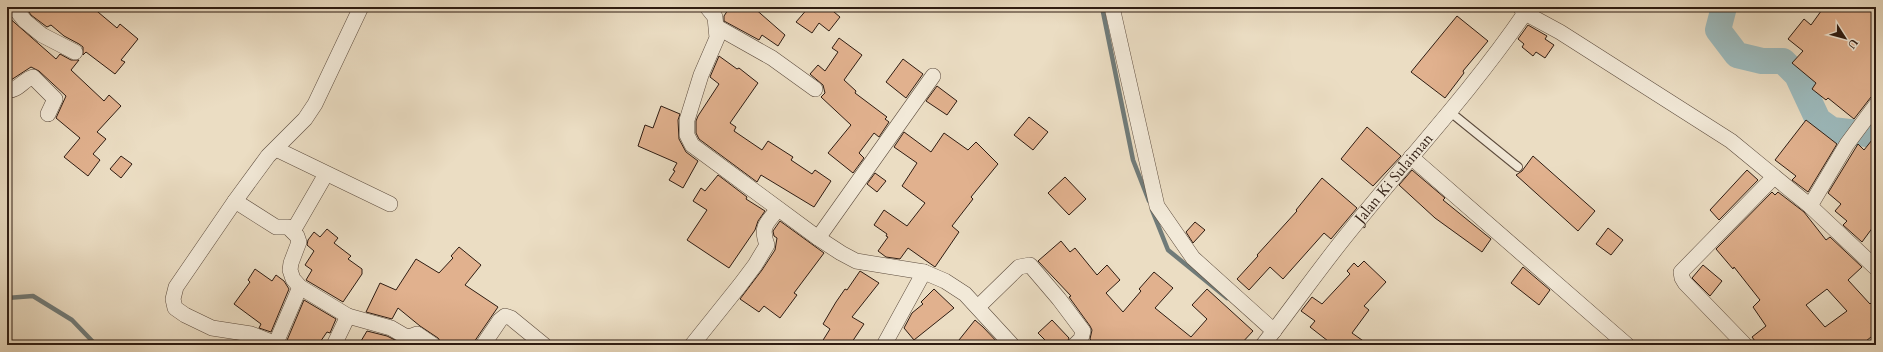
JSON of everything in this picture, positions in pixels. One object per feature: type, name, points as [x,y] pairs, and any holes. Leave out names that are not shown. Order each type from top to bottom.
[{"type":"street","points":[[14,7],[25,21],[42,35],[75,52]]},
{"type":"street","points":[[300,287],[276,344],[251,334],[212,328],[185,316],[175,308],[173,299],[176,287],[235,201],[268,156],[276,150],[305,119],[315,104],[361,7]]},
{"type":"street","points":[[1112,7],[1157,206],[1193,258],[1274,331]]},
{"type":"street","points":[[1522,10],[1567,36],[1731,141],[1810,206],[1876,268]]},
{"type":"street","name":"Jalan Ki Sulaiman","points":[[1263,345],[1345,237],[1511,33],[1522,10]]},
{"type":"street","points":[[716,14],[772,58],[815,89]]},
{"type":"street","points":[[716,14],[717,38],[701,75],[687,120],[687,134],[692,145],[818,238],[841,253],[856,261],[924,272],[945,281],[965,294],[1012,345]]},
{"type":"street","points":[[818,238],[933,76]]},
{"type":"street","points":[[7,90],[10,91],[28,78],[34,77],[55,99],[48,114]]},
{"type":"street","points":[[1810,206],[1847,144],[1876,106]]},
{"type":"street","points":[[276,150],[390,204]]},
{"type":"street","points":[[1411,157],[1627,345]]},
{"type":"street","points":[[292,231],[326,174]]},
{"type":"street","points":[[1745,345],[1685,283],[1681,272],[1774,176]]},
{"type":"street","points":[[235,201],[276,227],[284,226],[297,236],[299,242],[290,270],[293,279],[300,287],[348,316],[391,328],[403,336],[408,337],[417,334],[433,345]]},
{"type":"street","points":[[692,345],[755,265],[767,245],[763,232],[766,225],[778,209]]},
{"type":"street","points":[[978,307],[1019,267],[1030,265],[1059,299],[1083,331],[1081,338],[1076,345]]},
{"type":"street","points":[[884,345],[924,272]]},
{"type":"street","points":[[334,345],[348,316]]},
{"type":"street","points":[[483,345],[500,320],[505,316],[511,318],[544,345]]},
{"type":"lane","points":[[1449,111],[1518,167]]},
{"type":"building","points":[[28,7],[92,7],[117,28],[120,24],[138,39],[121,60],[125,62],[115,74],[86,52],[83,55],[83,47],[79,44],[64,36],[51,25],[47,27],[31,15],[27,9]]},
{"type":"building","points":[[730,7],[753,7],[785,35],[778,46],[762,35],[759,40],[724,21],[724,16]]},
{"type":"building","points":[[809,7],[828,7],[840,17],[829,31],[819,23],[812,33],[796,22]]},
{"type":"building","points":[[1824,7],[1876,7],[1876,96],[1871,97],[1854,119],[1828,98],[1826,100],[1812,89],[1816,83],[1792,63],[1803,51],[1788,39],[1804,19],[1811,25]]},
{"type":"building","points":[[7,16],[56,59],[60,54],[71,60],[79,60],[71,70],[104,101],[109,95],[121,106],[97,132],[106,139],[93,154],[100,160],[88,176],[64,157],[80,138],[56,118],[66,96],[39,71],[31,67],[11,80],[7,76]]},
{"type":"building","points":[[1457,16],[1488,41],[1463,71],[1464,73],[1445,98],[1411,72]]},
{"type":"building","points":[[1528,25],[1547,36],[1545,39],[1554,45],[1545,58],[1536,52],[1533,56],[1522,47],[1524,44],[1518,39]]},
{"type":"building","points":[[839,38],[862,55],[844,80],[856,91],[855,93],[887,117],[885,119],[889,122],[879,137],[874,133],[859,153],[864,158],[853,173],[828,153],[851,125],[821,97],[825,93],[823,85],[810,74],[818,65],[825,71],[838,52],[832,48]]},
{"type":"building","points":[[719,56],[737,69],[739,68],[758,83],[730,123],[736,127],[734,131],[762,150],[768,141],[793,157],[791,160],[812,174],[815,170],[831,181],[814,207],[761,175],[757,182],[699,139],[696,133],[696,121],[719,84],[710,77]]},
{"type":"building","points":[[903,59],[923,74],[906,98],[886,82]]},
{"type":"building","points":[[937,86],[957,101],[947,115],[926,101]]},
{"type":"building","points":[[661,106],[680,114],[678,120],[679,139],[686,152],[698,161],[683,188],[669,180],[675,171],[673,170],[677,163],[638,146],[645,125],[653,128]]},
{"type":"building","points":[[1029,117],[1048,132],[1033,150],[1014,135]]},
{"type":"building","points":[[1806,120],[1837,144],[1808,192],[1792,180],[1796,176],[1775,160]]},
{"type":"building","points":[[1367,127],[1401,156],[1373,186],[1341,159]]},
{"type":"building","points":[[904,132],[931,152],[944,133],[968,150],[976,142],[998,164],[971,197],[973,199],[952,226],[959,232],[935,267],[908,248],[900,259],[886,257],[878,251],[888,237],[886,236],[887,234],[874,225],[884,210],[907,226],[925,203],[902,186],[917,163],[894,147]]},
{"type":"building","points":[[1876,135],[1876,223],[1862,242],[1843,225],[1847,221],[1835,211],[1841,204],[1828,193],[1858,144],[1864,150]]},
{"type":"building","points":[[121,156],[132,164],[121,178],[110,169]]},
{"type":"building","points":[[1533,156],[1595,211],[1578,231],[1516,175],[1522,171]]},
{"type":"building","points":[[1412,170],[1445,198],[1443,200],[1491,239],[1482,252],[1435,218],[1399,185]]},
{"type":"building","points":[[1747,170],[1758,180],[1719,220],[1710,210]]},
{"type":"building","points":[[875,173],[886,181],[877,192],[867,184]]},
{"type":"building","points":[[718,175],[747,197],[746,199],[765,211],[758,221],[755,230],[729,268],[687,240],[707,210],[693,201],[701,188],[705,191]]},
{"type":"building","points":[[1065,177],[1086,199],[1069,215],[1048,193]]},
{"type":"building","points":[[1322,178],[1357,208],[1331,239],[1324,233],[1283,279],[1270,267],[1249,290],[1237,279],[1297,211],[1296,210]]},
{"type":"building","points":[[1772,192],[1775,195],[1778,192],[1804,212],[1826,240],[1830,237],[1862,267],[1848,280],[1870,304],[1876,298],[1876,333],[1861,345],[1758,345],[1752,337],[1766,326],[1753,307],[1760,300],[1734,267],[1733,269],[1716,249]],"holes":[[[1827,289],[1847,311],[1825,327],[1806,305]]]},
{"type":"building","points":[[780,221],[824,253],[794,293],[797,295],[780,318],[764,306],[759,312],[740,299],[775,250],[777,238],[774,236],[773,231]]},
{"type":"building","points":[[1195,222],[1205,230],[1193,243],[1186,232]]},
{"type":"building","points":[[1608,228],[1623,240],[1611,255],[1596,244]]},
{"type":"building","points":[[327,229],[338,238],[334,243],[351,256],[348,259],[362,269],[362,274],[343,302],[306,280],[312,270],[305,265],[314,251],[307,245],[308,240],[314,232],[320,237]]},
{"type":"building","points":[[1061,241],[1070,252],[1075,248],[1097,275],[1107,265],[1120,280],[1106,293],[1123,312],[1141,291],[1139,289],[1154,272],[1173,288],[1155,308],[1191,337],[1207,319],[1192,305],[1207,289],[1253,331],[1240,345],[1095,345],[1090,339],[1092,330],[1069,297],[1071,296],[1038,261]]},
{"type":"building","points":[[459,247],[481,265],[465,285],[498,307],[472,345],[443,345],[438,338],[398,308],[392,319],[366,312],[380,283],[396,290],[416,259],[439,273],[453,258],[451,256]]},
{"type":"building","points":[[1364,261],[1386,282],[1364,306],[1369,310],[1352,333],[1369,345],[1325,345],[1328,341],[1310,327],[1315,321],[1301,311],[1312,297],[1322,304],[1350,274],[1347,271],[1354,263],[1358,267]]},
{"type":"building","points":[[1703,265],[1722,281],[1710,296],[1692,278]]},
{"type":"building","points":[[1523,267],[1550,290],[1539,305],[1511,283]]},
{"type":"building","points":[[255,269],[272,281],[276,275],[284,281],[289,289],[271,332],[259,328],[261,324],[234,304],[250,282],[248,280]]},
{"type":"building","points":[[860,271],[879,283],[852,317],[864,324],[850,345],[820,345],[830,329],[823,324],[845,289],[847,290]]},
{"type":"building","points":[[934,289],[954,308],[914,340],[904,328],[912,313],[923,304],[921,302]]},
{"type":"building","points":[[304,300],[336,319],[330,333],[327,332],[318,345],[285,345]]},
{"type":"building","points":[[975,320],[983,327],[1000,345],[955,345]]},
{"type":"building","points":[[1052,320],[1069,338],[1066,345],[1050,345],[1038,333]]},
{"type":"building","points":[[367,331],[387,336],[405,345],[368,345],[361,341]]},
{"type":"waterway","points":[[1102,7],[1133,160],[1149,201]]},
{"type":"waterway","points":[[1724,7],[1718,30],[1737,55],[1762,61],[1783,61],[1797,75],[1818,120],[1832,130],[1876,135]]},
{"type":"waterway","points":[[1152,210],[1168,250],[1227,298]]},
{"type":"waterway","points":[[7,298],[33,296],[72,320],[96,345]]}]
